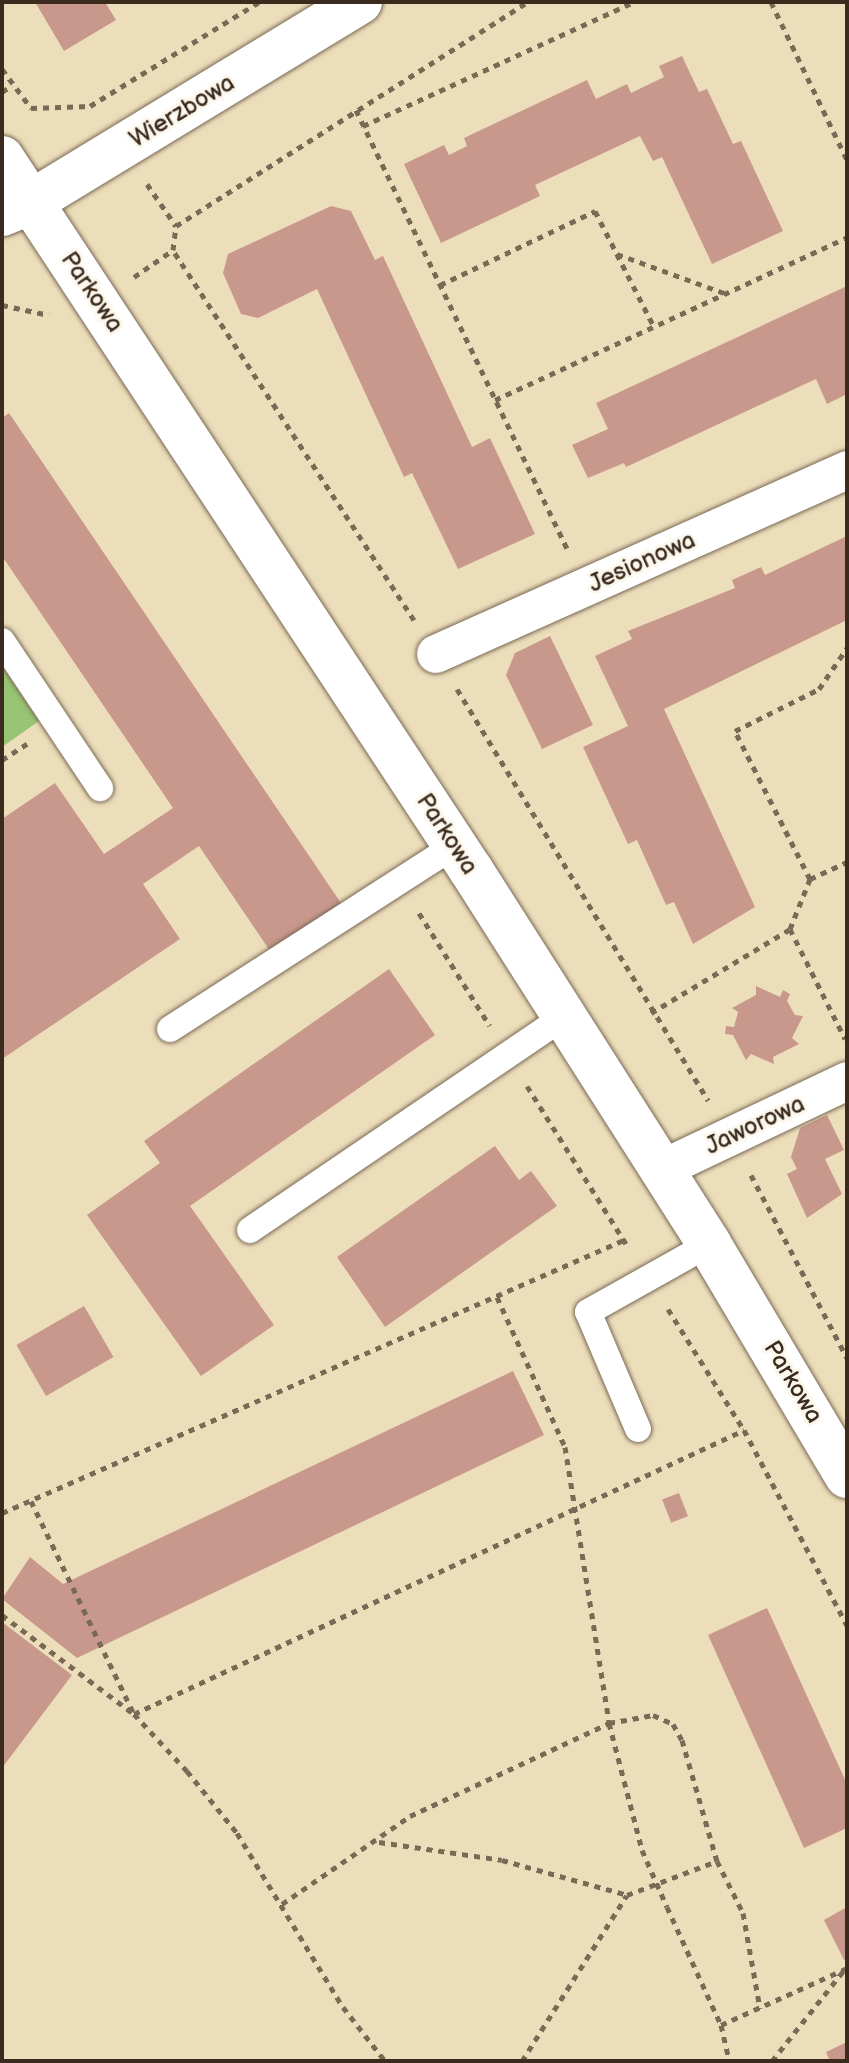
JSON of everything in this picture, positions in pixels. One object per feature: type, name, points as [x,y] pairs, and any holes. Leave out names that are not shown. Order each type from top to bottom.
[{"type":"street","name":"Wierzbowa","points":[[16,208],[360,2]]},
{"type":"street","name":"Parkowa","points":[[2,158],[16,208],[455,845],[709,1244],[847,1476]]},
{"type":"street","name":"Jesionowa","points":[[436,654],[847,470]]},
{"type":"street","name":"Jaworowa","points":[[662,1169],[847,1081]]},
{"type":"lane","points":[[2,641],[100,788]]},
{"type":"lane","points":[[170,1029],[455,845]]},
{"type":"lane","points":[[250,1230],[506,1053],[564,1017]]},
{"type":"lane","points":[[638,1429],[588,1312],[709,1244]]},
{"type":"path","points":[[2,69],[31,108],[90,106],[259,2]]},
{"type":"path","points":[[363,126],[634,2]]},
{"type":"path","points":[[771,2],[847,160]]},
{"type":"path","points":[[2,92],[12,85]]},
{"type":"path","points":[[356,110],[585,588]]},
{"type":"path","points":[[440,285],[595,211],[654,327]]},
{"type":"path","points":[[495,400],[847,237]]},
{"type":"path","points":[[616,254],[726,293]]},
{"type":"path","points":[[2,305],[56,316]]},
{"type":"path","points":[[810,879],[735,731],[819,689],[847,648]]},
{"type":"path","points":[[651,1013],[790,929],[810,879],[847,862]]},
{"type":"path","points":[[399,881],[744,1430],[847,1625]]},
{"type":"path","points":[[790,929],[847,1044]]},
{"type":"path","points":[[2,1513],[624,1240]]},
{"type":"path","points":[[497,1297],[565,1447],[609,1723],[642,1850],[721,2025],[729,2061]]},
{"type":"path","points":[[134,1714],[576,1511],[744,1430]]},
{"type":"path","points":[[31,1501],[134,1714]]},
{"type":"path","points":[[2,1615],[134,1714],[237,1833],[343,2007],[385,2061]]},
{"type":"path","points":[[282,1904],[378,1842],[410,1816],[609,1723],[653,1715],[673,1724],[717,1861],[743,1913],[760,2008]]},
{"type":"path","points":[[378,1842],[502,1860],[627,1895],[717,1861]]},
{"type":"path","points":[[522,2061],[558,2012],[627,1895]]},
{"type":"path","points":[[721,2025],[846,1968]]},
{"type":"path","points":[[772,2061],[846,1968]]},
{"type":"green space","points":[[2,666],[39,721],[2,747]]},
{"type":"building","points":[[35,2],[105,2],[116,20],[64,51]]},
{"type":"building","points":[[682,56],[699,92],[707,89],[733,144],[741,141],[783,231],[712,264],[662,157],[653,161],[640,136],[535,185],[540,196],[441,243],[404,164],[444,145],[449,155],[467,146],[464,138],[587,80],[596,99],[627,84],[631,93],[664,77],[659,66]]},
{"type":"building","points":[[331,206],[351,211],[375,260],[383,256],[472,447],[490,438],[535,534],[458,569],[412,473],[404,477],[317,289],[258,318],[241,314],[223,273],[228,254]]},
{"type":"building","points":[[847,286],[847,394],[827,404],[816,379],[626,467],[624,463],[588,478],[572,445],[608,429],[596,403]]},
{"type":"building","points":[[9,413],[341,903],[270,951],[199,846],[143,884],[180,939],[2,1059],[2,819],[55,783],[104,854],[173,808],[2,556],[2,418]]},
{"type":"building","points":[[847,536],[847,620],[664,709],[755,907],[693,944],[674,902],[666,905],[637,840],[628,844],[583,747],[628,726],[595,656],[632,639],[628,631],[735,588],[732,580],[761,567],[765,575]]},
{"type":"building","points":[[550,636],[593,725],[542,749],[506,675],[515,653]]},
{"type":"building","points":[[389,969],[435,1035],[190,1206],[274,1325],[201,1376],[87,1215],[160,1163],[144,1141]]},
{"type":"building","points":[[756,986],[780,997],[783,990],[790,994],[787,1001],[795,1015],[803,1016],[792,1038],[799,1044],[773,1057],[774,1064],[751,1054],[746,1060],[733,1035],[725,1034],[726,1026],[734,1027],[738,1012],[732,1008],[756,995]]},
{"type":"building","points":[[827,1115],[844,1150],[825,1159],[842,1194],[807,1218],[787,1174],[797,1169],[791,1157],[800,1128]]},
{"type":"building","points":[[495,1146],[519,1180],[531,1171],[557,1206],[385,1327],[337,1257]]},
{"type":"building","points":[[84,1306],[114,1357],[46,1396],[16,1345]]},
{"type":"building","points":[[513,1371],[544,1435],[77,1658],[2,1599],[30,1557],[63,1584]]},
{"type":"building","points":[[679,1493],[688,1516],[671,1523],[662,1499]]},
{"type":"building","points":[[767,1608],[847,1784],[847,1828],[804,1848],[708,1635]]},
{"type":"building","points":[[2,1622],[72,1675],[2,1768]]},
{"type":"building","points":[[847,1907],[847,1958],[844,1960],[824,1920]]},
{"type":"building","points":[[847,2042],[847,2061],[830,2061],[826,2052]]}]
